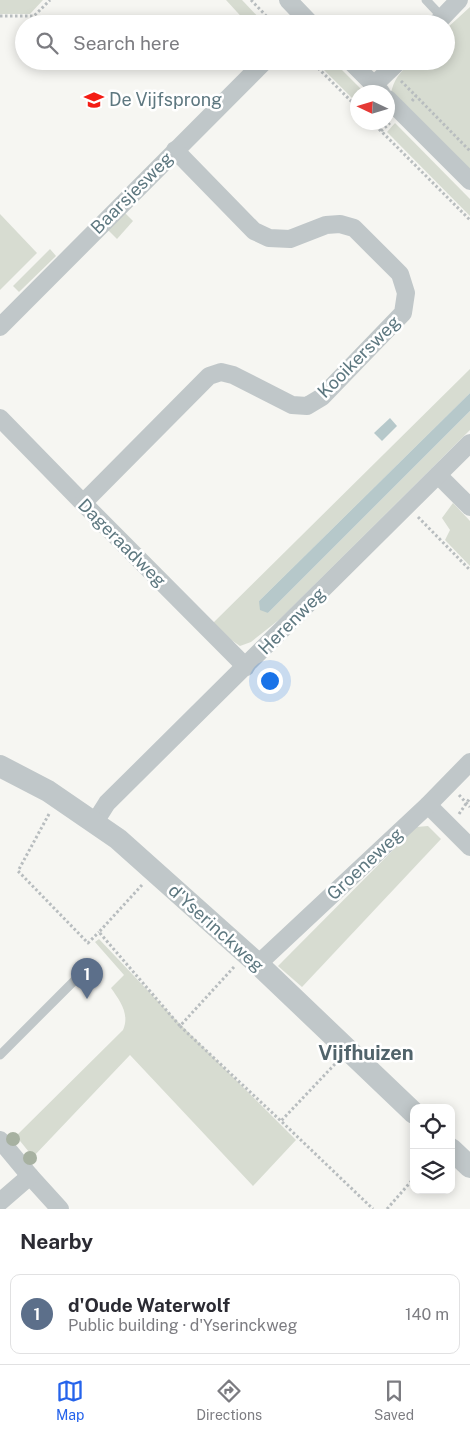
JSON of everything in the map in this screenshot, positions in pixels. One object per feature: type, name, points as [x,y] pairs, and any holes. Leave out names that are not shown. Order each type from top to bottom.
[{"type":"street","points":[[288,0],[301,15]]},
{"type":"street","points":[[444,15],[459,0]]},
{"type":"street","name":"Baarsjesweg","points":[[0,327],[256,70]]},
{"type":"street","points":[[359,70],[374,85]]},
{"type":"street","points":[[381,85],[392,70]]},
{"type":"street","points":[[395,105],[470,181]]},
{"type":"street","name":"Kooikersweg","points":[[82,503],[209,376],[221,372],[233,375],[292,405],[307,406],[322,397],[403,313],[406,292],[400,274],[354,228],[340,224],[326,225],[290,239],[269,238],[254,231],[175,150]]},
{"type":"street","name":"Dageraadweg","points":[[0,418],[246,667]]},
{"type":"street","name":"Herenweg","points":[[95,822],[107,803],[470,443]]},
{"type":"street","points":[[438,475],[470,508]]},
{"type":"street","name":"Groeneweg","points":[[252,959],[428,805],[470,762]]},
{"type":"street","name":"d'Yserinckweg","points":[[0,766],[58,798],[118,839],[252,959],[410,1109]]},
{"type":"street","points":[[428,805],[470,847]]},
{"type":"street","points":[[0,1140],[60,1209]]},
{"type":"street","points":[[455,1153],[470,1167]]},
{"type":"street","points":[[0,1202],[30,1176]]},
{"type":"lane","points":[[426,0],[436,15]]},
{"type":"lane","points":[[0,1055],[78,977]]},
{"type":"path","points":[[35,15],[50,0]]},
{"type":"path","points":[[251,0],[265,15]]},
{"type":"path","points":[[0,16],[15,16]]},
{"type":"path","points":[[320,70],[350,100]]},
{"type":"path","points":[[380,130],[470,220]]},
{"type":"path","points":[[407,505],[470,570]]},
{"type":"path","points":[[58,798],[18,871],[88,943],[155,872]]},
{"type":"path","points":[[99,932],[180,1026],[373,1209]]},
{"type":"path","points":[[180,1026],[252,959]]},
{"type":"path","points":[[281,1121],[348,1050]]},
{"type":"path","points":[[387,1209],[410,1183]]},
{"type":"shaded area","points":[[0,0],[43,0],[30,14],[0,14]]},
{"type":"shaded area","points":[[226,0],[242,0],[256,15],[240,15]]},
{"type":"shaded area","points":[[470,7],[470,169],[395,98],[394,85],[402,70],[455,70],[455,21]]},
{"type":"shaded area","points":[[324,70],[342,70],[357,85],[350,85],[350,96]]},
{"type":"shaded area","points":[[395,123],[470,199],[470,216],[387,132],[389,130],[395,130]]},
{"type":"shaded area","points":[[125,213],[133,221],[117,239],[108,230]]},
{"type":"shaded area","points":[[0,214],[37,253],[0,290]]},
{"type":"shaded area","points":[[50,249],[56,256],[19,292],[13,286]]},
{"type":"shaded area","points":[[470,369],[470,393],[259,601],[268,613],[470,411],[470,430],[280,619],[251,642],[240,646],[227,637],[213,623]]},
{"type":"shaded area","points":[[470,393],[470,411],[268,613],[260,610],[259,601]]},
{"type":"shaded area","points":[[390,418],[397,426],[382,441],[374,433]]},
{"type":"shaded area","points":[[453,503],[470,521],[470,566],[445,540],[450,530],[442,518]]},
{"type":"shaded area","points":[[428,826],[441,839],[302,987],[278,966],[416,827]]},
{"type":"shaded area","points":[[99,939],[170,1014],[296,1140],[253,1186],[130,1055],[33,1157],[16,1136],[123,1030],[125,1013],[111,988],[124,975],[95,942]]},
{"type":"place","name":"De Vijfsprong","points":[[94,100]]},
{"type":"place","name":"d'Oude Waterwolf","points":[[87,999]]},
{"type":"district","name":"Vijfhuizen","points":[[366,1053]]}]
